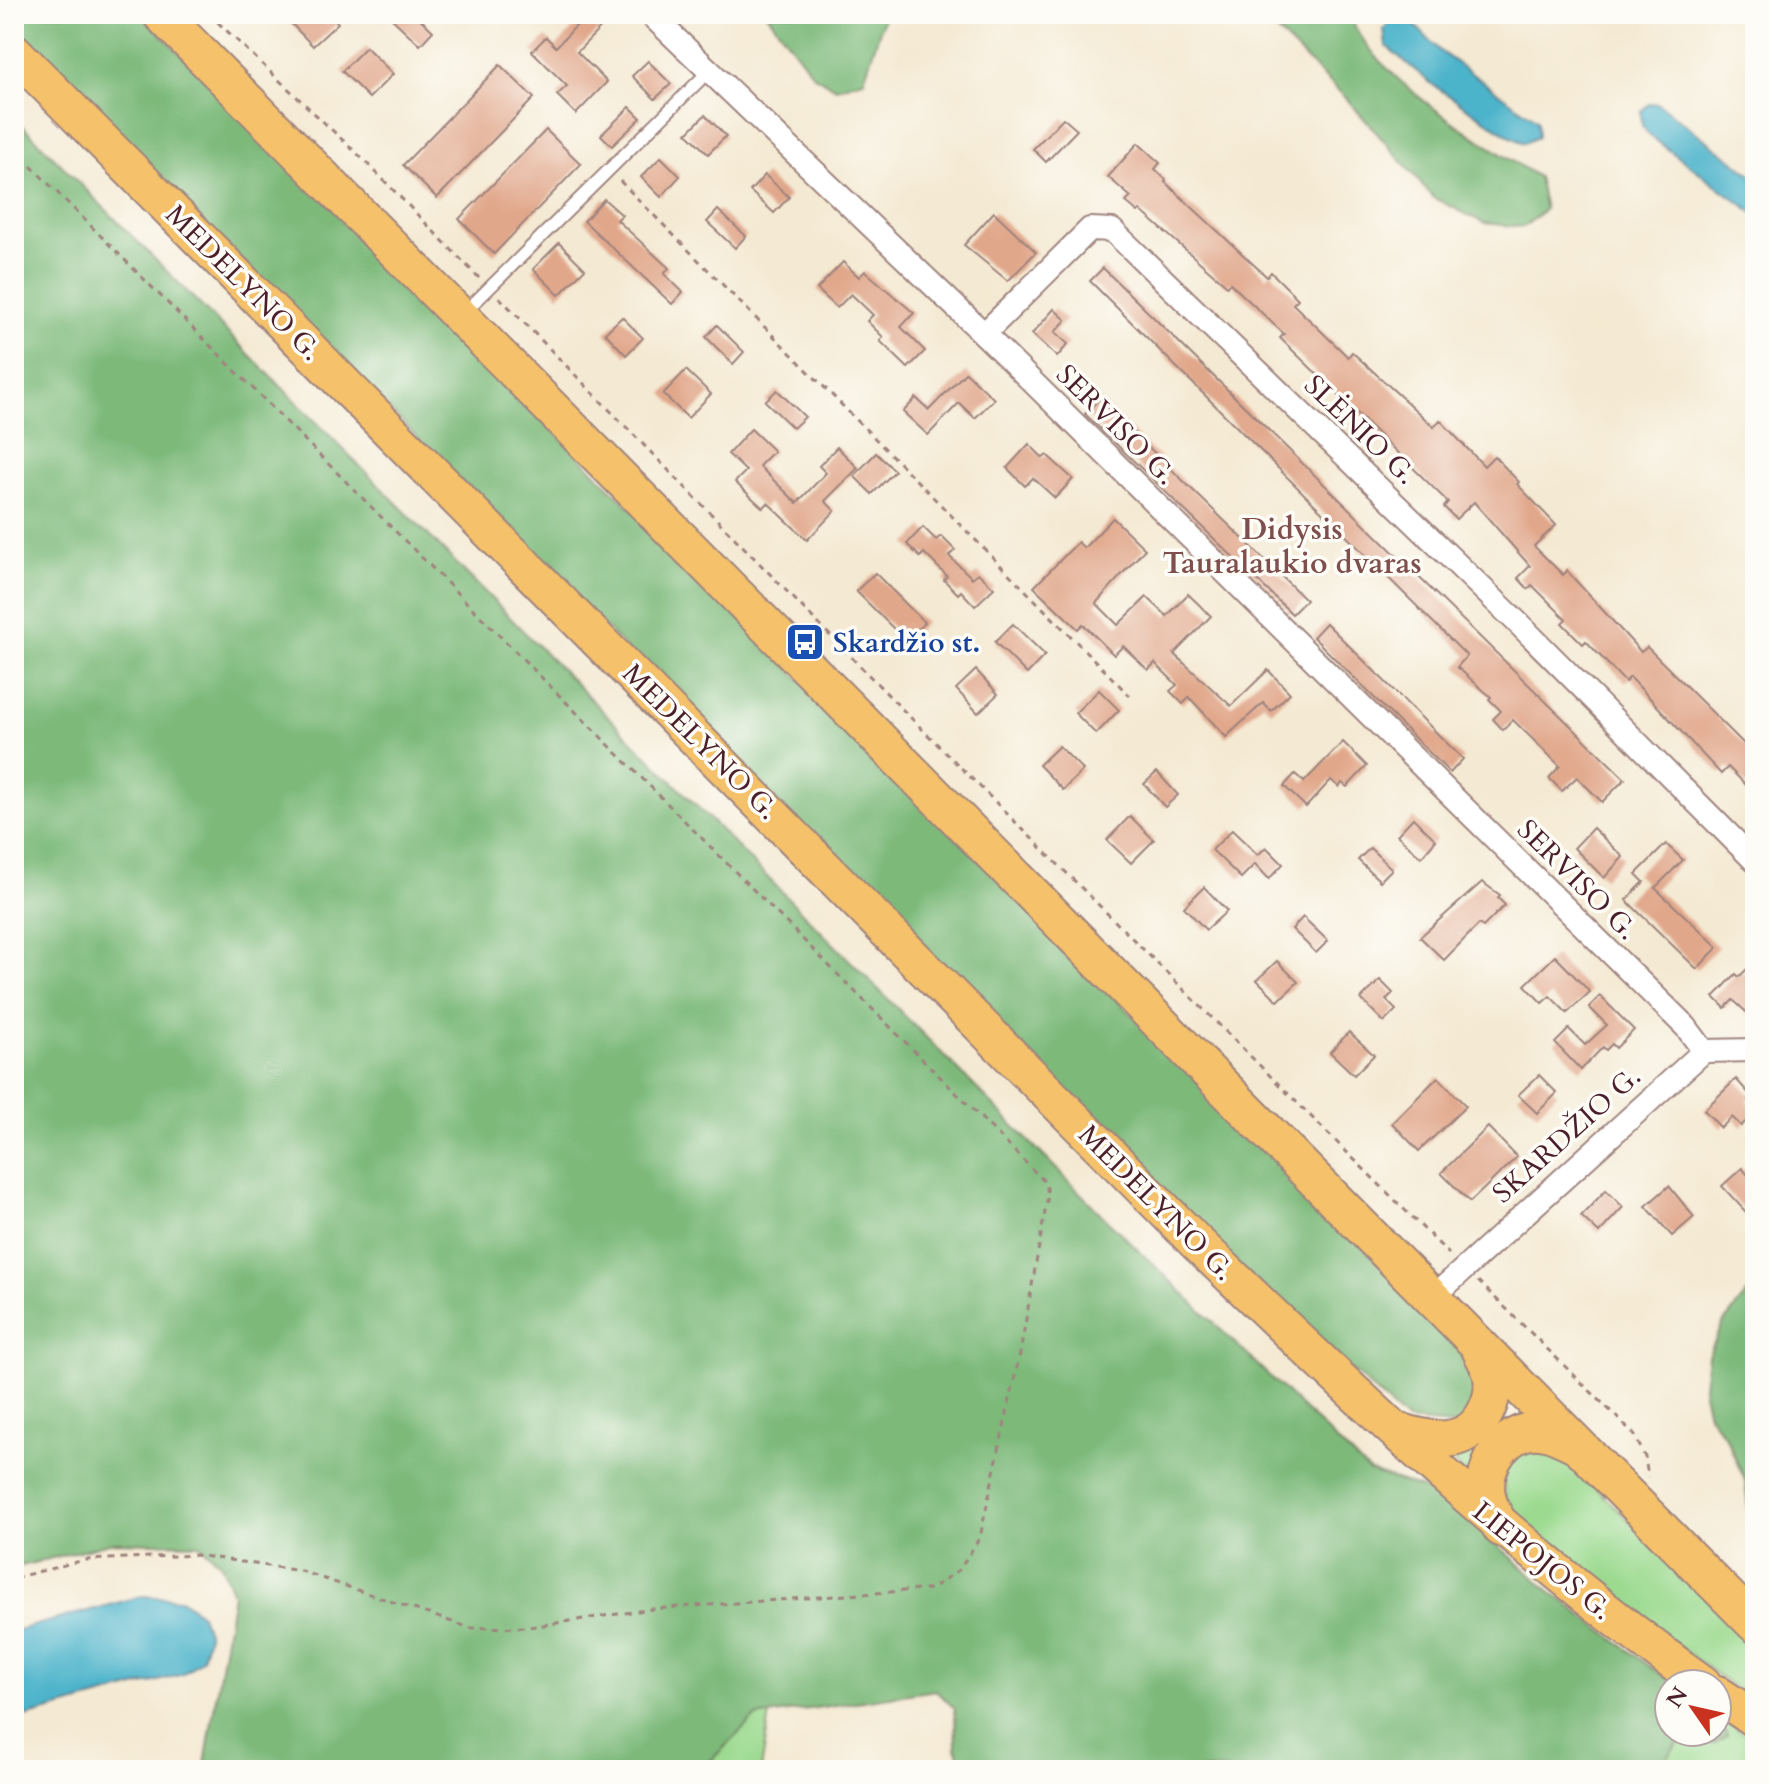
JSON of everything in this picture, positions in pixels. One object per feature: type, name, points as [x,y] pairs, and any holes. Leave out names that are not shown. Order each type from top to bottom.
[{"type":"main road","points":[[161,14],[1755,1624]]},
{"type":"main road","name":"MEDELYNO G.","points":[[14,52],[1172,1219],[1389,1428]]},
{"type":"main road","points":[[1389,1428],[1428,1441],[1455,1440],[1479,1424],[1491,1403],[1492,1377],[1479,1345]]},
{"type":"main road","name":"LIEPOJOS G.","points":[[1389,1428],[1501,1528],[1681,1668]]},
{"type":"main road","points":[[1501,1528],[1487,1498],[1488,1468],[1498,1449],[1519,1435],[1544,1431],[1576,1445]]},
{"type":"main road","points":[[1733,1705],[1755,1719]]},
{"type":"street","name":"SERVISO G.","points":[[650,14],[984,334],[1686,1027],[1704,1051]]},
{"type":"street","name":"SLĖNIO G.","points":[[984,334],[1090,229],[1112,230],[1518,623],[1755,861]]},
{"type":"street","points":[[1704,1051],[1755,1050]]},
{"type":"street","name":"SKARDŽIO G.","points":[[1432,1298],[1704,1051]]},
{"type":"lane","points":[[460,317],[708,72]]},
{"type":"path","points":[[209,14],[367,163],[901,708],[1634,1434],[1645,1457],[1649,1485]]},
{"type":"path","points":[[14,149],[1046,1183],[1048,1195],[1020,1353],[980,1537],[960,1569],[931,1589],[652,1609],[529,1627],[470,1628],[301,1571],[196,1555],[84,1560],[14,1578]]},
{"type":"path","points":[[608,170],[1130,696]]},
{"type":"green space","points":[[14,14],[141,14],[1473,1359],[1483,1385],[1462,1426],[1407,1421],[1212,1241],[14,30]]},
{"type":"green space","points":[[767,14],[885,14],[864,80],[836,88],[814,76]]},
{"type":"green space","points":[[1259,14],[1349,14],[1362,38],[1405,85],[1459,127],[1538,177],[1545,209],[1524,227],[1484,223],[1434,198],[1346,98]]},
{"type":"green space","points":[[14,117],[1107,1220],[1368,1471],[1441,1495],[1551,1592],[1653,1668],[1653,1748],[1674,1748],[1658,1770],[965,1770],[956,1748],[955,1709],[936,1690],[755,1717],[701,1770],[204,1770],[233,1594],[221,1564],[199,1544],[113,1542],[14,1568]]},
{"type":"green space","points":[[1755,1284],[1755,1543],[1751,1537],[1745,1480],[1726,1438],[1708,1414],[1703,1393],[1708,1356],[1724,1322]]},
{"type":"green space","points":[[1547,1439],[1755,1646],[1755,1703],[1733,1687],[1733,1668],[1708,1668],[1509,1520],[1501,1466]]},
{"type":"green space","points":[[1484,1441],[1478,1493],[1447,1453]]},
{"type":"green space","points":[[770,1714],[761,1770],[701,1770],[755,1717]]},
{"type":"green space","points":[[1733,1726],[1755,1741],[1755,1770],[1658,1770],[1674,1748],[1733,1748]]},
{"type":"water","points":[[1405,15],[1440,51],[1537,120],[1538,137],[1524,143],[1511,137],[1433,85],[1386,46],[1384,29],[1393,17]]},
{"type":"water","points":[[1657,103],[1755,177],[1755,214],[1649,135],[1642,126],[1641,111],[1649,104]]},
{"type":"water","points":[[142,1596],[181,1599],[201,1614],[208,1635],[202,1659],[183,1674],[14,1720],[14,1631]]},
{"type":"building","points":[[282,14],[330,14],[338,23],[313,46]]},
{"type":"building","points":[[387,14],[415,14],[433,31],[420,45]]},
{"type":"building","points":[[564,14],[614,14],[577,52],[607,82],[576,114],[557,95],[567,86],[532,51],[546,37],[556,47],[576,26]]},
{"type":"building","points":[[366,47],[393,74],[369,98],[342,71]]},
{"type":"building","points":[[648,61],[671,84],[655,99],[632,76]]},
{"type":"building","points":[[500,65],[534,98],[437,198],[403,165]]},
{"type":"building","points":[[630,107],[641,118],[612,146],[601,135]]},
{"type":"building","points":[[705,115],[726,136],[708,154],[687,133]]},
{"type":"building","points":[[1063,118],[1077,130],[1046,162],[1033,149]]},
{"type":"building","points":[[546,130],[581,164],[494,254],[459,219]]},
{"type":"building","points":[[1138,143],[1160,163],[1155,169],[1165,182],[1267,277],[1271,272],[1298,299],[1293,304],[1348,357],[1352,352],[1434,427],[1440,420],[1484,466],[1494,456],[1519,482],[1517,484],[1556,525],[1534,546],[1563,575],[1567,571],[1641,652],[1647,647],[1755,755],[1755,794],[1728,767],[1721,774],[1630,677],[1625,682],[1586,641],[1583,644],[1562,623],[1566,619],[1532,585],[1528,589],[1518,578],[1530,566],[1474,502],[1456,519],[1444,507],[1448,502],[1280,338],[1284,334],[1230,283],[1227,286],[1140,210],[1138,212],[1126,202],[1131,197],[1108,177]]},
{"type":"building","points":[[661,157],[680,176],[661,197],[641,177]]},
{"type":"building","points":[[765,175],[789,197],[774,213],[750,191]]},
{"type":"building","points":[[604,199],[622,215],[617,220],[669,268],[664,274],[683,292],[672,304],[584,221]]},
{"type":"building","points":[[718,210],[746,236],[735,248],[707,222]]},
{"type":"building","points":[[994,212],[1036,252],[1008,281],[964,245]]},
{"type":"building","points":[[559,243],[585,269],[559,295],[533,269]]},
{"type":"building","points":[[843,262],[859,277],[865,271],[914,313],[901,327],[925,351],[908,368],[880,341],[883,337],[867,321],[873,315],[851,294],[837,308],[817,289]]},
{"type":"building","points":[[1103,268],[1625,779],[1602,802],[1577,777],[1562,791],[1549,778],[1560,766],[1513,720],[1503,730],[1493,719],[1501,711],[1489,699],[1491,697],[1457,667],[1467,656],[1090,281]]},
{"type":"building","points":[[1054,309],[1066,320],[1055,332],[1068,344],[1057,357],[1032,334]]},
{"type":"building","points":[[622,317],[643,338],[626,355],[605,333]]},
{"type":"building","points":[[717,325],[744,352],[733,364],[706,337]]},
{"type":"building","points":[[686,370],[711,394],[688,418],[663,394]]},
{"type":"building","points":[[966,372],[994,399],[975,418],[959,403],[928,435],[903,412],[916,398],[929,410]]},
{"type":"building","points":[[777,390],[805,417],[793,428],[765,401]]},
{"type":"building","points":[[1099,399],[1306,600],[1292,614],[1085,414]]},
{"type":"building","points":[[751,429],[774,451],[759,466],[797,503],[826,473],[819,466],[837,447],[858,468],[825,501],[835,511],[807,540],[768,503],[763,508],[735,482],[746,471],[728,454]]},
{"type":"building","points":[[1029,444],[1043,458],[1047,455],[1073,479],[1055,498],[1033,478],[1025,486],[1007,468]]},
{"type":"building","points":[[876,453],[895,471],[872,494],[854,476]]},
{"type":"building","points":[[1113,518],[1145,549],[1096,603],[1118,625],[1147,597],[1167,616],[1188,594],[1211,616],[1174,654],[1231,706],[1268,670],[1290,693],[1271,711],[1263,703],[1226,737],[1189,697],[1183,704],[1170,691],[1177,685],[1155,663],[1148,670],[1123,646],[1114,655],[1083,624],[1078,629],[1034,587],[1078,542],[1084,548]]},
{"type":"building","points":[[923,527],[936,540],[941,536],[955,550],[949,556],[972,578],[978,573],[994,588],[975,606],[961,591],[958,594],[944,580],[947,576],[924,553],[920,557],[907,544]]},
{"type":"building","points":[[875,573],[925,623],[906,641],[856,591]]},
{"type":"building","points":[[1326,623],[1463,759],[1450,773],[1313,637]]},
{"type":"building","points":[[1013,624],[1045,655],[1027,674],[995,642]]},
{"type":"building","points":[[976,670],[998,694],[978,713],[956,689]]},
{"type":"building","points":[[1099,690],[1119,710],[1096,734],[1075,713]]},
{"type":"building","points":[[1343,742],[1367,766],[1347,787],[1342,783],[1339,787],[1331,780],[1306,807],[1284,786],[1295,774],[1304,782]]},
{"type":"building","points":[[1059,746],[1083,770],[1063,790],[1039,765]]},
{"type":"building","points":[[1157,772],[1178,795],[1165,807],[1144,784]]},
{"type":"building","points":[[1130,816],[1154,840],[1131,863],[1107,840]]},
{"type":"building","points":[[1413,818],[1436,840],[1421,857],[1397,835]]},
{"type":"building","points":[[1593,828],[1623,857],[1604,878],[1574,848]]},
{"type":"building","points":[[1232,830],[1258,855],[1266,847],[1283,864],[1269,879],[1255,864],[1241,878],[1212,850]]},
{"type":"building","points":[[1666,844],[1683,860],[1655,888],[1718,947],[1697,969],[1626,900],[1644,882],[1636,874]]},
{"type":"building","points":[[1370,848],[1392,869],[1380,881],[1358,860]]},
{"type":"building","points":[[1482,882],[1500,895],[1498,898],[1505,905],[1483,927],[1479,924],[1444,960],[1420,937]]},
{"type":"building","points":[[1204,887],[1227,911],[1206,930],[1184,907]]},
{"type":"building","points":[[1303,917],[1328,941],[1316,953],[1292,929]]},
{"type":"building","points":[[1555,956],[1590,992],[1567,1013],[1550,996],[1542,1003],[1525,985]]},
{"type":"building","points":[[1277,961],[1298,982],[1278,1001],[1257,980]]},
{"type":"building","points":[[1755,961],[1755,1020],[1733,1000],[1725,1008],[1714,997],[1736,974],[1739,977]]},
{"type":"building","points":[[1380,980],[1393,993],[1386,1000],[1396,1010],[1384,1022],[1361,999]]},
{"type":"building","points":[[1600,996],[1634,1030],[1616,1048],[1612,1044],[1606,1050],[1603,1047],[1581,1070],[1555,1043],[1569,1029],[1585,1045],[1607,1025],[1589,1007]]},
{"type":"building","points":[[1349,1032],[1374,1055],[1354,1075],[1330,1052]]},
{"type":"building","points":[[1539,1075],[1557,1093],[1537,1113],[1518,1095]]},
{"type":"building","points":[[1438,1077],[1466,1106],[1419,1151],[1392,1123]]},
{"type":"building","points":[[1736,1079],[1752,1097],[1748,1100],[1755,1113],[1741,1126],[1732,1117],[1721,1128],[1704,1110]]},
{"type":"building","points":[[1488,1127],[1517,1157],[1470,1202],[1441,1173]]},
{"type":"building","points":[[1742,1168],[1755,1183],[1755,1222],[1722,1186]]},
{"type":"building","points":[[1669,1186],[1694,1217],[1672,1236],[1646,1206]]},
{"type":"building","points":[[1606,1190],[1623,1207],[1599,1233],[1581,1216]]},
{"type":"place","name":"Skardžio st.","points":[[805,642]]},
{"type":"district","name":"Didysis Tauralaukio dvaras","points":[[1292,546]]}]
